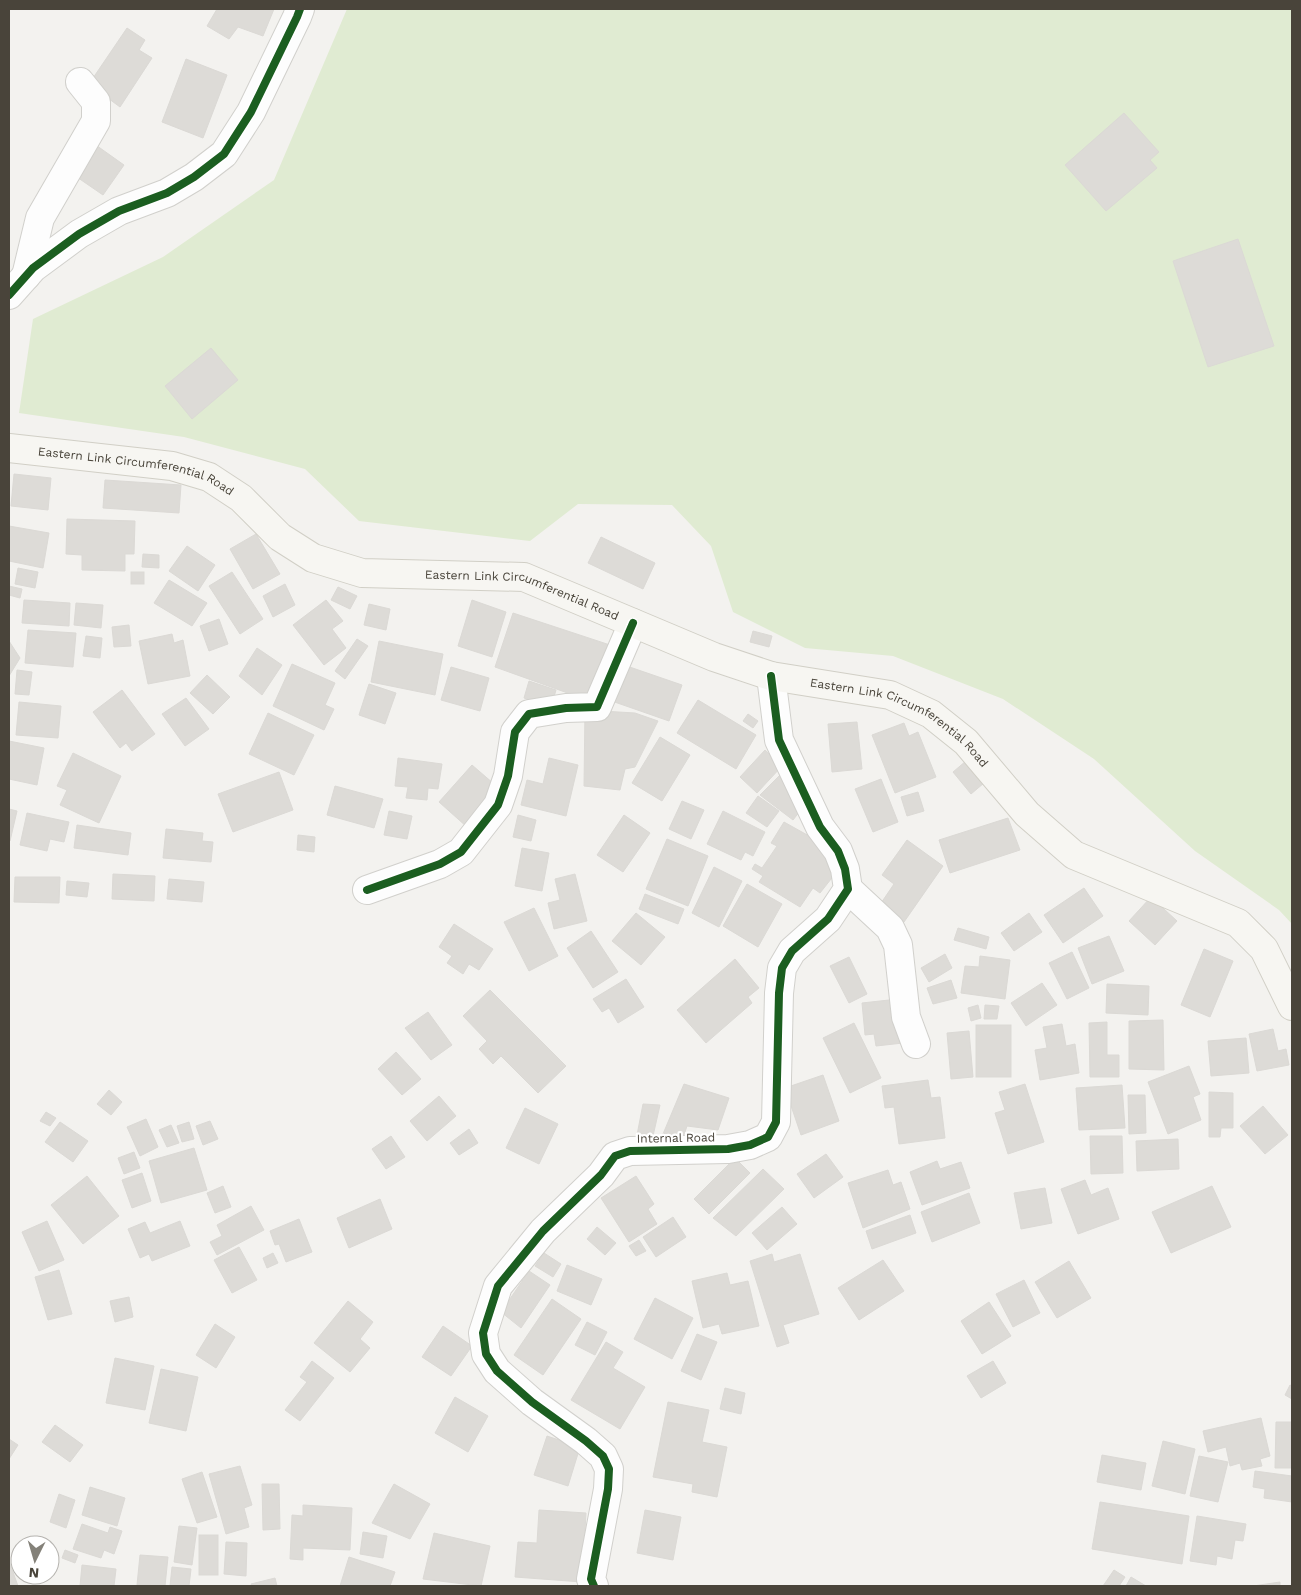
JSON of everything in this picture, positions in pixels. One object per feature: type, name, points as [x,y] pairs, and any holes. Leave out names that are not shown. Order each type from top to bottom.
[{"type":"main road","name":"Eastern Link Circumferential Road","points":[[9,448],[172,466],[209,477],[241,498],[280,537],[313,558],[362,573],[524,577],[714,657],[771,676],[890,696],[931,714],[966,742],[1027,814],[1074,855],[1238,923],[1264,949],[1292,1006]]},
{"type":"street","points":[[17,286],[33,268],[79,234],[119,211],[167,193],[194,177],[224,154],[251,112],[298,17],[300,9]]},
{"type":"street","points":[[17,286],[40,218],[96,121],[96,102],[80,82]]},
{"type":"street","points":[[367,890],[440,864],[461,852],[498,805],[508,776],[515,732],[529,714],[566,708],[597,707],[633,623]]},
{"type":"street","points":[[771,676],[780,740],[820,827],[838,850],[845,869],[848,889],[890,928],[898,945],[906,1018],[916,1044]]},
{"type":"street","name":"Internal Road","points":[[594,1586],[591,1579],[608,1489],[609,1469],[603,1456],[586,1441],[532,1402],[498,1371],[486,1354],[484,1333],[492,1302],[498,1286],[543,1231],[601,1175],[615,1156],[630,1150],[728,1148],[750,1145],[768,1138],[776,1122],[779,993],[782,968],[792,952],[828,919],[848,889]]},
{"type":"green space","points":[[347,9],[1292,9],[1292,924],[1279,910],[1195,851],[1094,759],[1003,699],[893,656],[805,648],[733,612],[711,546],[672,505],[578,504],[530,541],[359,521],[305,469],[184,437],[19,413],[33,319],[163,257],[274,180]]},
{"type":"building","points":[[217,9],[274,9],[263,36],[238,27],[229,39],[207,26]]},
{"type":"building","points":[[127,28],[145,40],[139,50],[152,58],[120,107],[89,84]]},
{"type":"building","points":[[186,59],[227,75],[203,138],[162,122]]},
{"type":"building","points":[[1124,113],[1159,152],[1150,160],[1157,168],[1106,211],[1065,165]]},
{"type":"building","points":[[93,143],[124,165],[103,195],[71,173]]},
{"type":"building","points":[[1238,239],[1274,346],[1208,367],[1173,261]]},
{"type":"building","points":[[211,348],[238,380],[192,419],[165,386]]},
{"type":"building","points":[[14,474],[51,478],[48,510],[11,506]]},
{"type":"building","points":[[105,480],[181,485],[179,513],[103,508]]},
{"type":"building","points":[[67,519],[135,521],[134,554],[125,554],[125,571],[82,570],[82,555],[66,554]]},
{"type":"building","points":[[9,526],[49,533],[43,568],[9,561]]},
{"type":"building","points":[[256,534],[280,574],[253,589],[230,549]]},
{"type":"building","points":[[601,537],[655,563],[643,589],[588,563]]},
{"type":"building","points":[[187,546],[215,565],[198,591],[169,571]]},
{"type":"building","points":[[143,554],[159,555],[159,568],[142,567]]},
{"type":"building","points":[[18,568],[38,572],[35,588],[15,584]]},
{"type":"building","points":[[131,572],[144,572],[144,584],[131,584]]},
{"type":"building","points":[[232,572],[263,619],[240,634],[209,586]]},
{"type":"building","points":[[169,580],[207,603],[192,626],[154,603]]},
{"type":"building","points":[[285,584],[295,605],[273,617],[263,596]]},
{"type":"building","points":[[9,586],[22,589],[20,598],[9,595]]},
{"type":"building","points":[[338,587],[357,596],[350,609],[331,600]]},
{"type":"building","points":[[24,600],[70,603],[69,626],[22,623]]},
{"type":"building","points":[[326,600],[343,621],[332,629],[346,648],[324,665],[293,625]]},
{"type":"building","points":[[472,600],[506,612],[492,657],[458,646]]},
{"type":"building","points":[[76,603],[103,605],[101,628],[74,625]]},
{"type":"building","points":[[369,604],[390,609],[386,630],[364,625]]},
{"type":"building","points":[[513,613],[610,645],[590,701],[495,667]]},
{"type":"building","points":[[219,619],[228,644],[209,651],[200,626]]},
{"type":"building","points":[[129,625],[131,646],[114,647],[112,627]]},
{"type":"building","points":[[28,630],[76,633],[73,667],[25,663]]},
{"type":"building","points":[[753,631],[772,636],[769,647],[750,642]]},
{"type":"building","points":[[172,634],[174,643],[183,640],[190,676],[148,684],[139,641]]},
{"type":"building","points":[[86,636],[102,638],[100,658],[83,656]]},
{"type":"building","points":[[357,639],[368,646],[345,679],[335,671]]},
{"type":"building","points":[[9,641],[20,658],[9,676]]},
{"type":"building","points":[[379,641],[443,654],[435,695],[371,682]]},
{"type":"building","points":[[257,648],[282,665],[262,695],[239,676]]},
{"type":"building","points":[[618,663],[682,685],[669,721],[606,699]]},
{"type":"building","points":[[292,664],[335,683],[325,705],[334,709],[324,730],[273,706]]},
{"type":"building","points":[[451,667],[489,678],[480,711],[441,700]]},
{"type":"building","points":[[17,670],[32,672],[29,695],[15,694]]},
{"type":"building","points":[[207,675],[230,697],[213,714],[190,693]]},
{"type":"building","points":[[529,681],[556,690],[551,707],[524,698]]},
{"type":"building","points":[[369,684],[396,693],[385,724],[359,715]]},
{"type":"building","points":[[122,690],[155,734],[132,751],[126,743],[120,748],[93,712]]},
{"type":"building","points":[[186,698],[209,729],[185,746],[162,714]]},
{"type":"building","points":[[698,700],[756,735],[736,769],[677,733]]},
{"type":"building","points":[[19,702],[61,706],[58,738],[16,735]]},
{"type":"building","points":[[585,710],[635,713],[658,721],[635,767],[625,769],[620,790],[584,786]]},
{"type":"building","points":[[268,713],[314,735],[294,775],[249,754]]},
{"type":"building","points":[[748,714],[758,721],[753,728],[743,721]]},
{"type":"building","points":[[857,722],[862,769],[832,772],[828,724]]},
{"type":"building","points":[[904,723],[909,736],[918,732],[936,777],[895,793],[872,735]]},
{"type":"building","points":[[660,737],[690,755],[662,801],[632,783]]},
{"type":"building","points":[[9,741],[44,748],[37,785],[9,779]]},
{"type":"building","points":[[765,750],[782,766],[757,793],[740,777]]},
{"type":"building","points":[[73,753],[121,776],[99,823],[60,805],[67,790],[57,786]]},
{"type":"building","points":[[398,758],[442,764],[438,789],[428,788],[427,800],[406,798],[408,787],[395,786]]},
{"type":"building","points":[[549,758],[578,765],[566,816],[521,805],[527,780],[543,784]]},
{"type":"building","points":[[966,761],[984,783],[971,794],[953,772]]},
{"type":"building","points":[[472,765],[501,790],[467,827],[439,802]]},
{"type":"building","points":[[785,770],[800,811],[793,820],[760,795]]},
{"type":"building","points":[[279,772],[293,810],[233,832],[218,794]]},
{"type":"building","points":[[881,779],[898,822],[873,832],[855,789]]},
{"type":"building","points":[[335,786],[383,799],[374,828],[327,815]]},
{"type":"building","points":[[918,792],[924,811],[907,816],[901,797]]},
{"type":"building","points":[[758,796],[779,811],[767,827],[746,813]]},
{"type":"building","points":[[682,801],[704,810],[691,839],[669,829]]},
{"type":"building","points":[[9,809],[17,811],[10,841],[9,841]]},
{"type":"building","points":[[389,811],[412,816],[407,839],[384,835]]},
{"type":"building","points":[[723,811],[765,832],[753,856],[745,852],[741,860],[707,844]]},
{"type":"building","points":[[27,813],[69,822],[64,842],[50,839],[47,851],[20,845]]},
{"type":"building","points":[[518,815],[536,820],[531,841],[513,837]]},
{"type":"building","points":[[624,815],[650,833],[623,872],[597,855]]},
{"type":"building","points":[[1008,818],[1020,850],[950,873],[939,840]]},
{"type":"building","points":[[784,822],[818,841],[835,874],[820,893],[813,888],[800,907],[759,882],[763,876],[752,869],[755,864],[762,868],[777,846],[771,843]]},
{"type":"building","points":[[77,825],[131,833],[128,855],[74,848]]},
{"type":"building","points":[[166,829],[203,833],[202,841],[213,842],[211,862],[163,858]]},
{"type":"building","points":[[298,835],[315,837],[314,852],[297,850]]},
{"type":"building","points":[[667,839],[708,856],[688,906],[646,889]]},
{"type":"building","points":[[907,840],[943,866],[904,922],[877,909],[894,884],[882,875]]},
{"type":"building","points":[[522,848],[549,853],[542,891],[515,886]]},
{"type":"building","points":[[714,867],[742,881],[719,927],[692,913]]},
{"type":"building","points":[[113,874],[155,876],[154,901],[112,899]]},
{"type":"building","points":[[575,874],[587,921],[554,929],[548,903],[560,900],[555,879]]},
{"type":"building","points":[[15,877],[60,877],[59,903],[14,902]]},
{"type":"building","points":[[169,879],[204,882],[202,902],[167,899]]},
{"type":"building","points":[[67,881],[89,883],[87,897],[66,895]]},
{"type":"building","points":[[747,884],[782,904],[758,947],[723,926]]},
{"type":"building","points":[[1084,888],[1103,916],[1063,943],[1044,915]]},
{"type":"building","points":[[645,894],[684,909],[678,924],[639,909]]},
{"type":"building","points":[[1151,897],[1177,921],[1155,945],[1129,921]]},
{"type":"building","points":[[534,908],[558,956],[529,971],[504,922]]},
{"type":"building","points":[[636,913],[665,937],[641,965],[612,941]]},
{"type":"building","points":[[1029,913],[1042,932],[1014,951],[1001,933]]},
{"type":"building","points":[[454,924],[493,949],[479,970],[469,964],[463,974],[447,963],[452,956],[439,947]]},
{"type":"building","points":[[958,928],[989,937],[986,949],[954,940]]},
{"type":"building","points":[[591,931],[618,972],[593,988],[567,948]]},
{"type":"building","points":[[1109,936],[1124,971],[1092,984],[1078,948]]},
{"type":"building","points":[[1204,949],[1233,961],[1210,1017],[1181,1005]]},
{"type":"building","points":[[1072,952],[1089,988],[1067,999],[1049,963]]},
{"type":"building","points":[[945,954],[952,968],[929,982],[921,968]]},
{"type":"building","points":[[980,956],[1010,960],[1005,999],[961,993],[965,966],[979,967]]},
{"type":"building","points":[[849,957],[867,994],[849,1003],[830,966]]},
{"type":"building","points":[[735,959],[759,988],[748,997],[752,1003],[706,1043],[677,1010]]},
{"type":"building","points":[[626,979],[644,1007],[618,1023],[609,1008],[602,1012],[593,999]]},
{"type":"building","points":[[951,980],[957,998],[933,1004],[927,988]]},
{"type":"building","points":[[1042,983],[1057,1005],[1026,1026],[1011,1003]]},
{"type":"building","points":[[1107,984],[1149,986],[1148,1015],[1106,1013]]},
{"type":"building","points":[[490,990],[566,1066],[538,1093],[501,1056],[493,1064],[479,1049],[487,1041],[463,1016]]},
{"type":"building","points":[[898,999],[903,1043],[876,1046],[874,1034],[865,1035],[862,1003]]},
{"type":"building","points":[[978,1005],[981,1018],[971,1021],[968,1008]]},
{"type":"building","points":[[985,1005],[999,1006],[997,1019],[984,1019]]},
{"type":"building","points":[[428,1012],[452,1045],[431,1060],[405,1028]]},
{"type":"building","points":[[1163,1020],[1164,1070],[1129,1069],[1129,1021]]},
{"type":"building","points":[[1107,1022],[1107,1055],[1119,1055],[1119,1077],[1090,1077],[1089,1023]]},
{"type":"building","points":[[854,1023],[881,1078],[850,1093],[823,1038]]},
{"type":"building","points":[[1062,1024],[1066,1046],[1075,1044],[1079,1073],[1040,1080],[1035,1050],[1047,1048],[1043,1027]]},
{"type":"building","points":[[976,1025],[1011,1025],[1011,1077],[976,1077]]},
{"type":"building","points":[[1273,1029],[1278,1051],[1286,1049],[1289,1065],[1257,1071],[1249,1034]]},
{"type":"building","points":[[969,1031],[973,1077],[951,1079],[947,1033]]},
{"type":"building","points":[[1246,1038],[1249,1073],[1211,1076],[1208,1041]]},
{"type":"building","points":[[396,1052],[421,1079],[402,1095],[378,1069]]},
{"type":"building","points":[[1189,1066],[1200,1094],[1193,1097],[1201,1120],[1168,1134],[1148,1082]]},
{"type":"building","points":[[823,1075],[839,1121],[801,1135],[785,1088]]},
{"type":"building","points":[[928,1080],[931,1098],[940,1097],[945,1138],[899,1144],[894,1107],[885,1108],[882,1086]]},
{"type":"building","points":[[684,1084],[729,1098],[718,1130],[687,1126],[683,1138],[663,1134]]},
{"type":"building","points":[[1025,1084],[1044,1142],[1008,1154],[995,1113],[1005,1110],[999,1092]]},
{"type":"building","points":[[1122,1085],[1125,1128],[1079,1130],[1076,1088]]},
{"type":"building","points":[[109,1090],[122,1102],[111,1115],[97,1104]]},
{"type":"building","points":[[1209,1092],[1233,1093],[1233,1128],[1221,1128],[1220,1137],[1209,1137]]},
{"type":"building","points":[[1128,1095],[1145,1095],[1146,1133],[1129,1134]]},
{"type":"building","points":[[439,1096],[456,1116],[427,1141],[410,1121]]},
{"type":"building","points":[[643,1104],[660,1105],[653,1136],[637,1135]]},
{"type":"building","points":[[1263,1106],[1288,1135],[1265,1154],[1240,1126]]},
{"type":"building","points":[[525,1108],[558,1124],[539,1164],[506,1148]]},
{"type":"building","points":[[46,1112],[56,1118],[50,1126],[40,1121]]},
{"type":"building","points":[[146,1119],[158,1147],[140,1156],[127,1127]]},
{"type":"building","points":[[210,1121],[218,1139],[203,1145],[196,1126]]},
{"type":"building","points":[[60,1122],[88,1141],[73,1162],[45,1142]]},
{"type":"building","points":[[189,1122],[194,1139],[182,1142],[177,1126]]},
{"type":"building","points":[[171,1125],[179,1143],[167,1147],[159,1130]]},
{"type":"building","points":[[469,1129],[478,1143],[459,1155],[450,1143]]},
{"type":"building","points":[[391,1136],[405,1157],[386,1169],[372,1149]]},
{"type":"building","points":[[1090,1136],[1122,1136],[1123,1173],[1091,1174]]},
{"type":"building","points":[[1178,1139],[1179,1169],[1137,1171],[1136,1141]]},
{"type":"building","points":[[194,1148],[207,1190],[161,1203],[149,1161]]},
{"type":"building","points":[[134,1152],[140,1168],[124,1174],[118,1158]]},
{"type":"building","points":[[826,1154],[843,1177],[814,1198],[797,1174]]},
{"type":"building","points":[[735,1158],[750,1173],[709,1214],[694,1199]]},
{"type":"building","points":[[937,1161],[940,1169],[961,1162],[970,1188],[922,1205],[910,1172]]},
{"type":"building","points":[[763,1169],[784,1189],[736,1236],[713,1218]]},
{"type":"building","points":[[888,1170],[893,1185],[901,1182],[910,1209],[863,1228],[848,1183]]},
{"type":"building","points":[[142,1173],[151,1201],[132,1208],[122,1180]]},
{"type":"building","points":[[87,1176],[119,1216],[83,1244],[51,1205]]},
{"type":"building","points":[[636,1176],[654,1204],[648,1209],[657,1224],[629,1242],[601,1198]]},
{"type":"building","points":[[1085,1180],[1091,1195],[1108,1188],[1119,1219],[1078,1234],[1061,1189]]},
{"type":"building","points":[[223,1186],[231,1207],[215,1213],[207,1193]]},
{"type":"building","points":[[1212,1186],[1231,1227],[1171,1253],[1152,1212]]},
{"type":"building","points":[[1045,1188],[1052,1223],[1021,1229],[1014,1193]]},
{"type":"building","points":[[969,1193],[980,1223],[932,1242],[921,1212]]},
{"type":"building","points":[[380,1199],[392,1229],[349,1248],[337,1218]]},
{"type":"building","points":[[251,1206],[264,1230],[217,1255],[210,1242],[222,1236],[217,1225]]},
{"type":"building","points":[[782,1207],[797,1224],[767,1250],[752,1233]]},
{"type":"building","points":[[910,1215],[916,1233],[872,1249],[866,1231]]},
{"type":"building","points":[[673,1217],[686,1237],[656,1257],[643,1237]]},
{"type":"building","points":[[299,1219],[312,1252],[286,1262],[279,1244],[275,1245],[270,1231]]},
{"type":"building","points":[[47,1221],[64,1260],[39,1271],[22,1232]]},
{"type":"building","points":[[180,1221],[190,1246],[152,1261],[149,1254],[140,1258],[128,1229],[145,1222],[150,1233]]},
{"type":"building","points":[[597,1227],[616,1243],[605,1255],[587,1239]]},
{"type":"building","points":[[639,1240],[646,1251],[636,1256],[629,1246]]},
{"type":"building","points":[[239,1247],[257,1280],[232,1293],[214,1260]]},
{"type":"building","points":[[273,1253],[278,1263],[267,1268],[263,1258]]},
{"type":"building","points":[[544,1253],[561,1264],[553,1277],[535,1266]]},
{"type":"building","points":[[772,1254],[774,1262],[800,1254],[819,1314],[783,1325],[789,1343],[777,1347],[750,1261]]},
{"type":"building","points":[[883,1260],[904,1291],[859,1320],[838,1288]]},
{"type":"building","points":[[1069,1261],[1091,1298],[1057,1318],[1035,1282]]},
{"type":"building","points":[[567,1265],[602,1279],[591,1305],[557,1291]]},
{"type":"building","points":[[59,1270],[72,1314],[48,1320],[35,1277]]},
{"type":"building","points":[[529,1271],[550,1285],[521,1328],[501,1312]]},
{"type":"building","points":[[727,1273],[730,1285],[748,1281],[759,1326],[722,1334],[719,1324],[703,1328],[692,1281]]},
{"type":"building","points":[[1024,1280],[1040,1313],[1013,1327],[996,1294]]},
{"type":"building","points":[[129,1297],[133,1317],[115,1322],[110,1301]]},
{"type":"building","points":[[655,1298],[693,1318],[672,1359],[634,1339]]},
{"type":"building","points":[[552,1299],[581,1319],[543,1375],[514,1355]]},
{"type":"building","points":[[348,1301],[373,1322],[360,1339],[370,1348],[350,1372],[314,1343]]},
{"type":"building","points":[[989,1302],[1011,1336],[982,1354],[961,1321]]},
{"type":"building","points":[[587,1322],[607,1332],[595,1355],[575,1345]]},
{"type":"building","points":[[215,1324],[235,1337],[216,1368],[196,1355]]},
{"type":"building","points":[[443,1326],[472,1346],[451,1376],[422,1357]]},
{"type":"building","points":[[697,1334],[717,1342],[701,1380],[681,1371]]},
{"type":"building","points":[[606,1342],[623,1352],[613,1368],[645,1387],[620,1429],[571,1400]]},
{"type":"building","points":[[115,1358],[154,1366],[145,1410],[106,1403]]},
{"type":"building","points":[[312,1361],[334,1378],[300,1421],[285,1410],[307,1382],[300,1377]]},
{"type":"building","points":[[993,1361],[1006,1383],[981,1398],[967,1376]]},
{"type":"building","points":[[161,1369],[198,1377],[186,1431],[149,1423]]},
{"type":"building","points":[[1290,1385],[1292,1386],[1292,1399],[1285,1395]]},
{"type":"building","points":[[725,1388],[745,1393],[741,1414],[720,1409]]},
{"type":"building","points":[[455,1397],[488,1416],[468,1452],[435,1433]]},
{"type":"building","points":[[668,1402],[709,1410],[702,1442],[727,1447],[717,1497],[692,1492],[693,1484],[653,1477]]},
{"type":"building","points":[[1261,1418],[1270,1456],[1260,1459],[1262,1466],[1242,1470],[1240,1463],[1230,1466],[1226,1447],[1208,1452],[1203,1431]]},
{"type":"building","points":[[1276,1422],[1292,1422],[1292,1468],[1275,1468]]},
{"type":"building","points":[[55,1425],[83,1445],[70,1462],[42,1442]]},
{"type":"building","points":[[547,1436],[580,1447],[568,1486],[534,1475]]},
{"type":"building","points":[[9,1439],[18,1445],[9,1459]]},
{"type":"building","points":[[1163,1441],[1195,1449],[1185,1494],[1152,1486]]},
{"type":"building","points":[[1102,1455],[1146,1463],[1141,1490],[1097,1482]]},
{"type":"building","points":[[1199,1456],[1228,1462],[1218,1502],[1190,1496]]},
{"type":"building","points":[[240,1466],[252,1505],[244,1508],[249,1527],[226,1534],[209,1474]]},
{"type":"building","points":[[1255,1471],[1292,1476],[1292,1502],[1264,1498],[1265,1489],[1253,1487]]},
{"type":"building","points":[[202,1472],[217,1517],[197,1523],[182,1479]]},
{"type":"building","points":[[262,1484],[279,1484],[280,1529],[263,1530]]},
{"type":"building","points":[[394,1484],[430,1504],[410,1539],[372,1523]]},
{"type":"building","points":[[90,1487],[125,1498],[117,1526],[82,1515]]},
{"type":"building","points":[[59,1494],[75,1500],[66,1528],[50,1522]]},
{"type":"building","points":[[1100,1502],[1189,1516],[1182,1564],[1092,1549]]},
{"type":"building","points":[[303,1505],[352,1508],[350,1550],[303,1548],[303,1560],[290,1559],[292,1515],[303,1516]]},
{"type":"building","points":[[539,1510],[586,1513],[582,1582],[515,1577],[518,1542],[537,1543]]},
{"type":"building","points":[[645,1510],[681,1517],[673,1560],[637,1553]]},
{"type":"building","points":[[1197,1516],[1246,1524],[1243,1541],[1235,1540],[1232,1559],[1217,1556],[1216,1565],[1190,1561]]},
{"type":"building","points":[[82,1524],[108,1533],[110,1527],[122,1531],[114,1554],[104,1550],[101,1558],[73,1549]]},
{"type":"building","points":[[179,1526],[197,1528],[192,1565],[174,1562]]},
{"type":"building","points":[[363,1532],[387,1536],[383,1558],[360,1554]]},
{"type":"building","points":[[434,1533],[490,1546],[481,1586],[423,1579]]},
{"type":"building","points":[[199,1535],[218,1535],[218,1575],[199,1575]]},
{"type":"building","points":[[226,1542],[247,1543],[246,1576],[224,1574]]},
{"type":"building","points":[[65,1550],[78,1555],[75,1563],[62,1558]]},
{"type":"building","points":[[140,1555],[168,1557],[165,1586],[137,1585]]},
{"type":"building","points":[[349,1557],[395,1572],[390,1586],[340,1586]]},
{"type":"building","points":[[9,1561],[10,1585],[18,1586],[9,1586]]},
{"type":"building","points":[[82,1565],[116,1569],[114,1586],[80,1586]]},
{"type":"building","points":[[172,1567],[191,1569],[189,1586],[170,1586]]},
{"type":"building","points":[[1114,1570],[1125,1577],[1119,1586],[1103,1586]]},
{"type":"building","points":[[1131,1577],[1146,1586],[1126,1586]]},
{"type":"building","points":[[275,1578],[277,1586],[252,1586],[251,1584]]},
{"type":"building","points":[[1280,1582],[1280,1586],[1253,1586]]},
{"type":"cycle path","points":[[9,295],[33,268],[79,234],[119,211],[167,193],[194,177],[224,154],[251,112],[300,9]]},
{"type":"cycle path","points":[[367,890],[440,864],[461,852],[498,805],[508,776],[515,732],[529,714],[566,708],[597,707],[633,623]]},
{"type":"cycle path","points":[[594,1586],[591,1579],[608,1489],[609,1469],[603,1456],[586,1441],[532,1402],[497,1371],[486,1354],[483,1333],[498,1286],[543,1231],[601,1175],[615,1156],[630,1151],[728,1149],[750,1145],[768,1137],[776,1122],[779,993],[782,968],[792,951],[828,919],[848,889],[845,869],[838,851],[820,827],[779,740],[771,676]]}]
